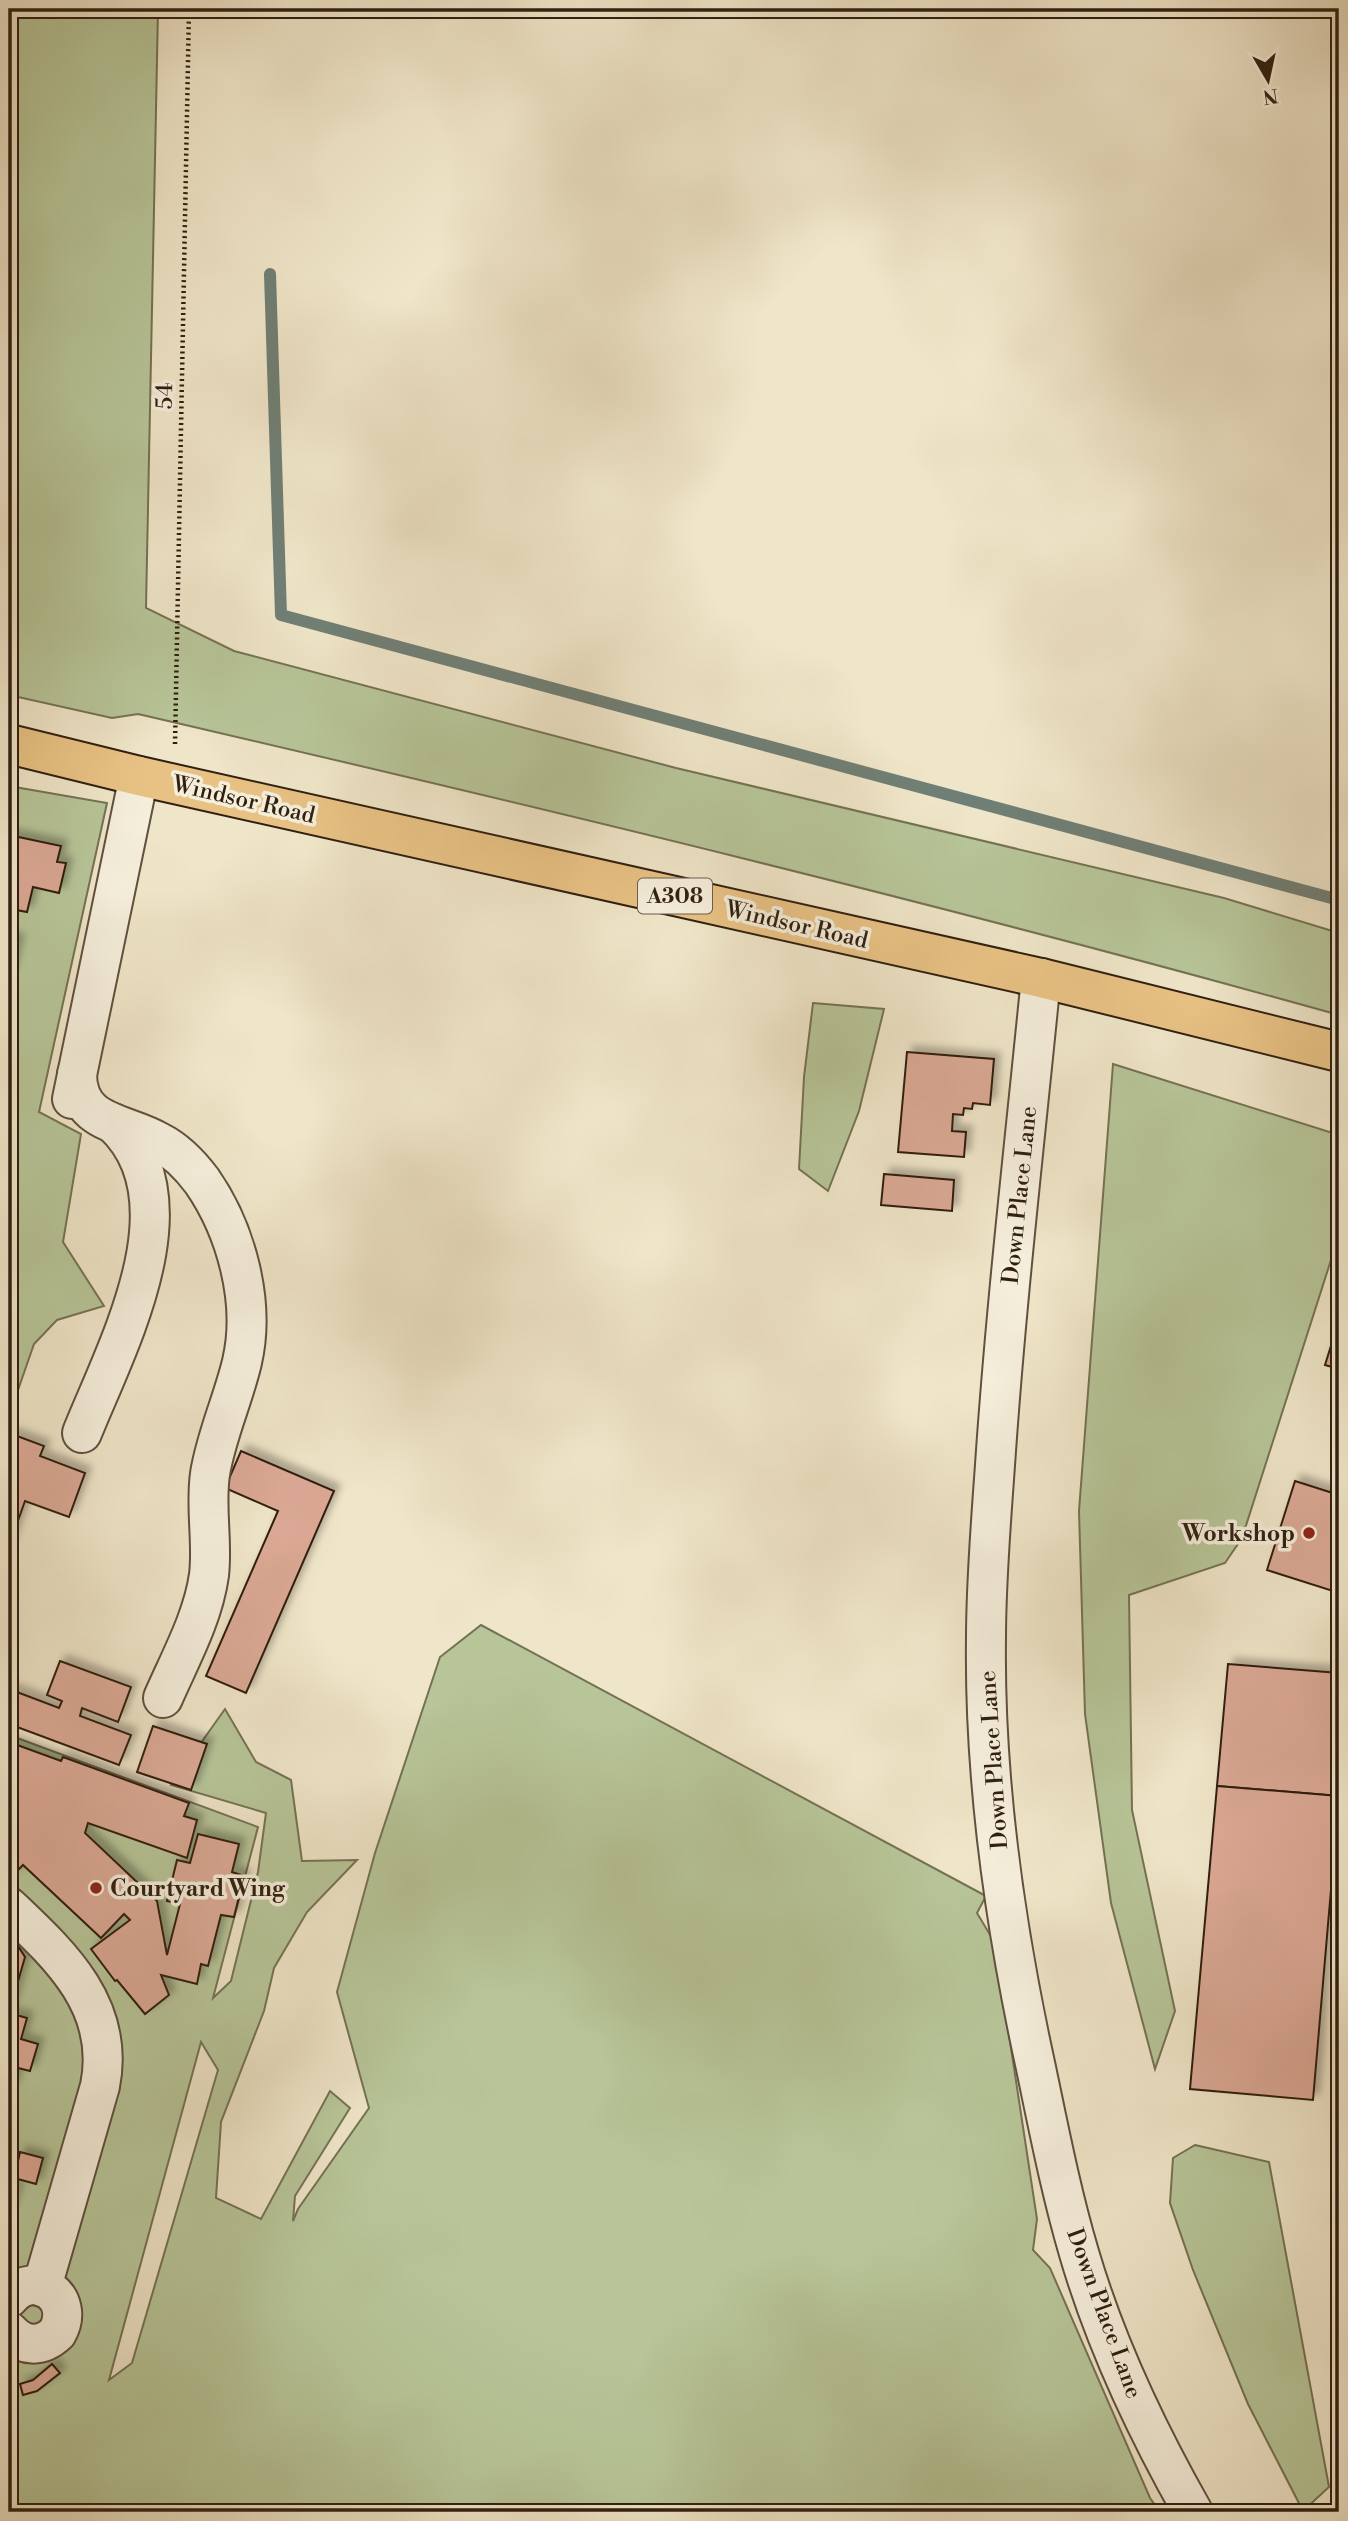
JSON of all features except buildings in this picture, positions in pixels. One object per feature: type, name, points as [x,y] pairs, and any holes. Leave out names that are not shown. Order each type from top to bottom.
[{"type":"main road","name":"Windsor Road","points":[[9,744],[157,780],[1041,978],[1339,1052]]},
{"type":"street","points":[[68,1118],[77,1074],[157,780]]},
{"type":"street","name":"Down Place Lane","points":[[1041,978],[1007,1303],[993,1503],[986,1633],[990,1764],[1002,1884],[1012,1951],[1073,2230],[1091,2288],[1117,2356],[1140,2409],[1193,2512]]},
{"type":"street","points":[[77,1074],[77,1084],[91,1111],[158,1141],[175,1152],[200,1179],[223,1216],[239,1267],[244,1298],[246,1329],[242,1360],[209,1479],[209,1574],[204,1601],[163,1698]]},
{"type":"street","points":[[82,1433],[137,1293],[147,1254],[150,1228],[147,1182],[134,1147],[113,1123]]},
{"type":"street","points":[[9,1907],[52,1948],[74,1975],[92,2008],[103,2053],[100,2086],[25,2292],[56,2296],[62,2308],[62,2321],[57,2333],[46,2342],[32,2345],[17,2340],[9,2331]]},
{"type":"path","name":"54","points":[[157,780],[189,9]]},
{"type":"green space","points":[[9,9],[158,9],[146,608],[234,651],[676,768],[1224,898],[1339,933],[1339,1015],[1040,934],[590,821],[138,714],[112,718],[9,695]]},
{"type":"green space","points":[[9,786],[107,803],[39,1112],[81,1134],[63,1242],[104,1306],[57,1320],[34,1344],[9,1416]]},
{"type":"green space","points":[[813,1003],[884,1009],[859,1111],[828,1191],[799,1169],[804,1077]]},
{"type":"green space","points":[[1113,1064],[1339,1135],[1339,1235],[1242,1538],[1225,1563],[1129,1595],[1132,1810],[1175,2011],[1155,2069],[1111,1903],[1085,1714],[1079,1511]]},
{"type":"green space","points":[[481,1625],[986,1896],[977,1913],[995,1943],[1037,2219],[1033,2250],[1050,2268],[1150,2498],[1160,2512],[9,2512],[9,1735],[258,1827],[213,1998],[231,1981],[258,1872],[266,1813],[171,1785],[225,1709],[256,1762],[291,1780],[302,1861],[357,1860],[307,1912],[274,1968],[264,2011],[221,2122],[216,2198],[261,2219],[330,2091],[350,2108],[295,2196],[293,2221],[298,2209],[369,2108],[337,1992],[375,1853],[440,1657]],"holes":[[[201,2042],[218,2070],[132,2363],[109,2380]]]},
{"type":"green space","points":[[1195,2145],[1269,2162],[1329,2487],[1303,2511],[1248,2404],[1193,2270],[1170,2203],[1173,2158]]},
{"type":"waterway","points":[[270,274],[281,615],[1339,900]]},
{"type":"place","name":"Workshop","points":[[1309,1533]]},
{"type":"place","name":"Courtyard Wing","points":[[96,1888]]}]
